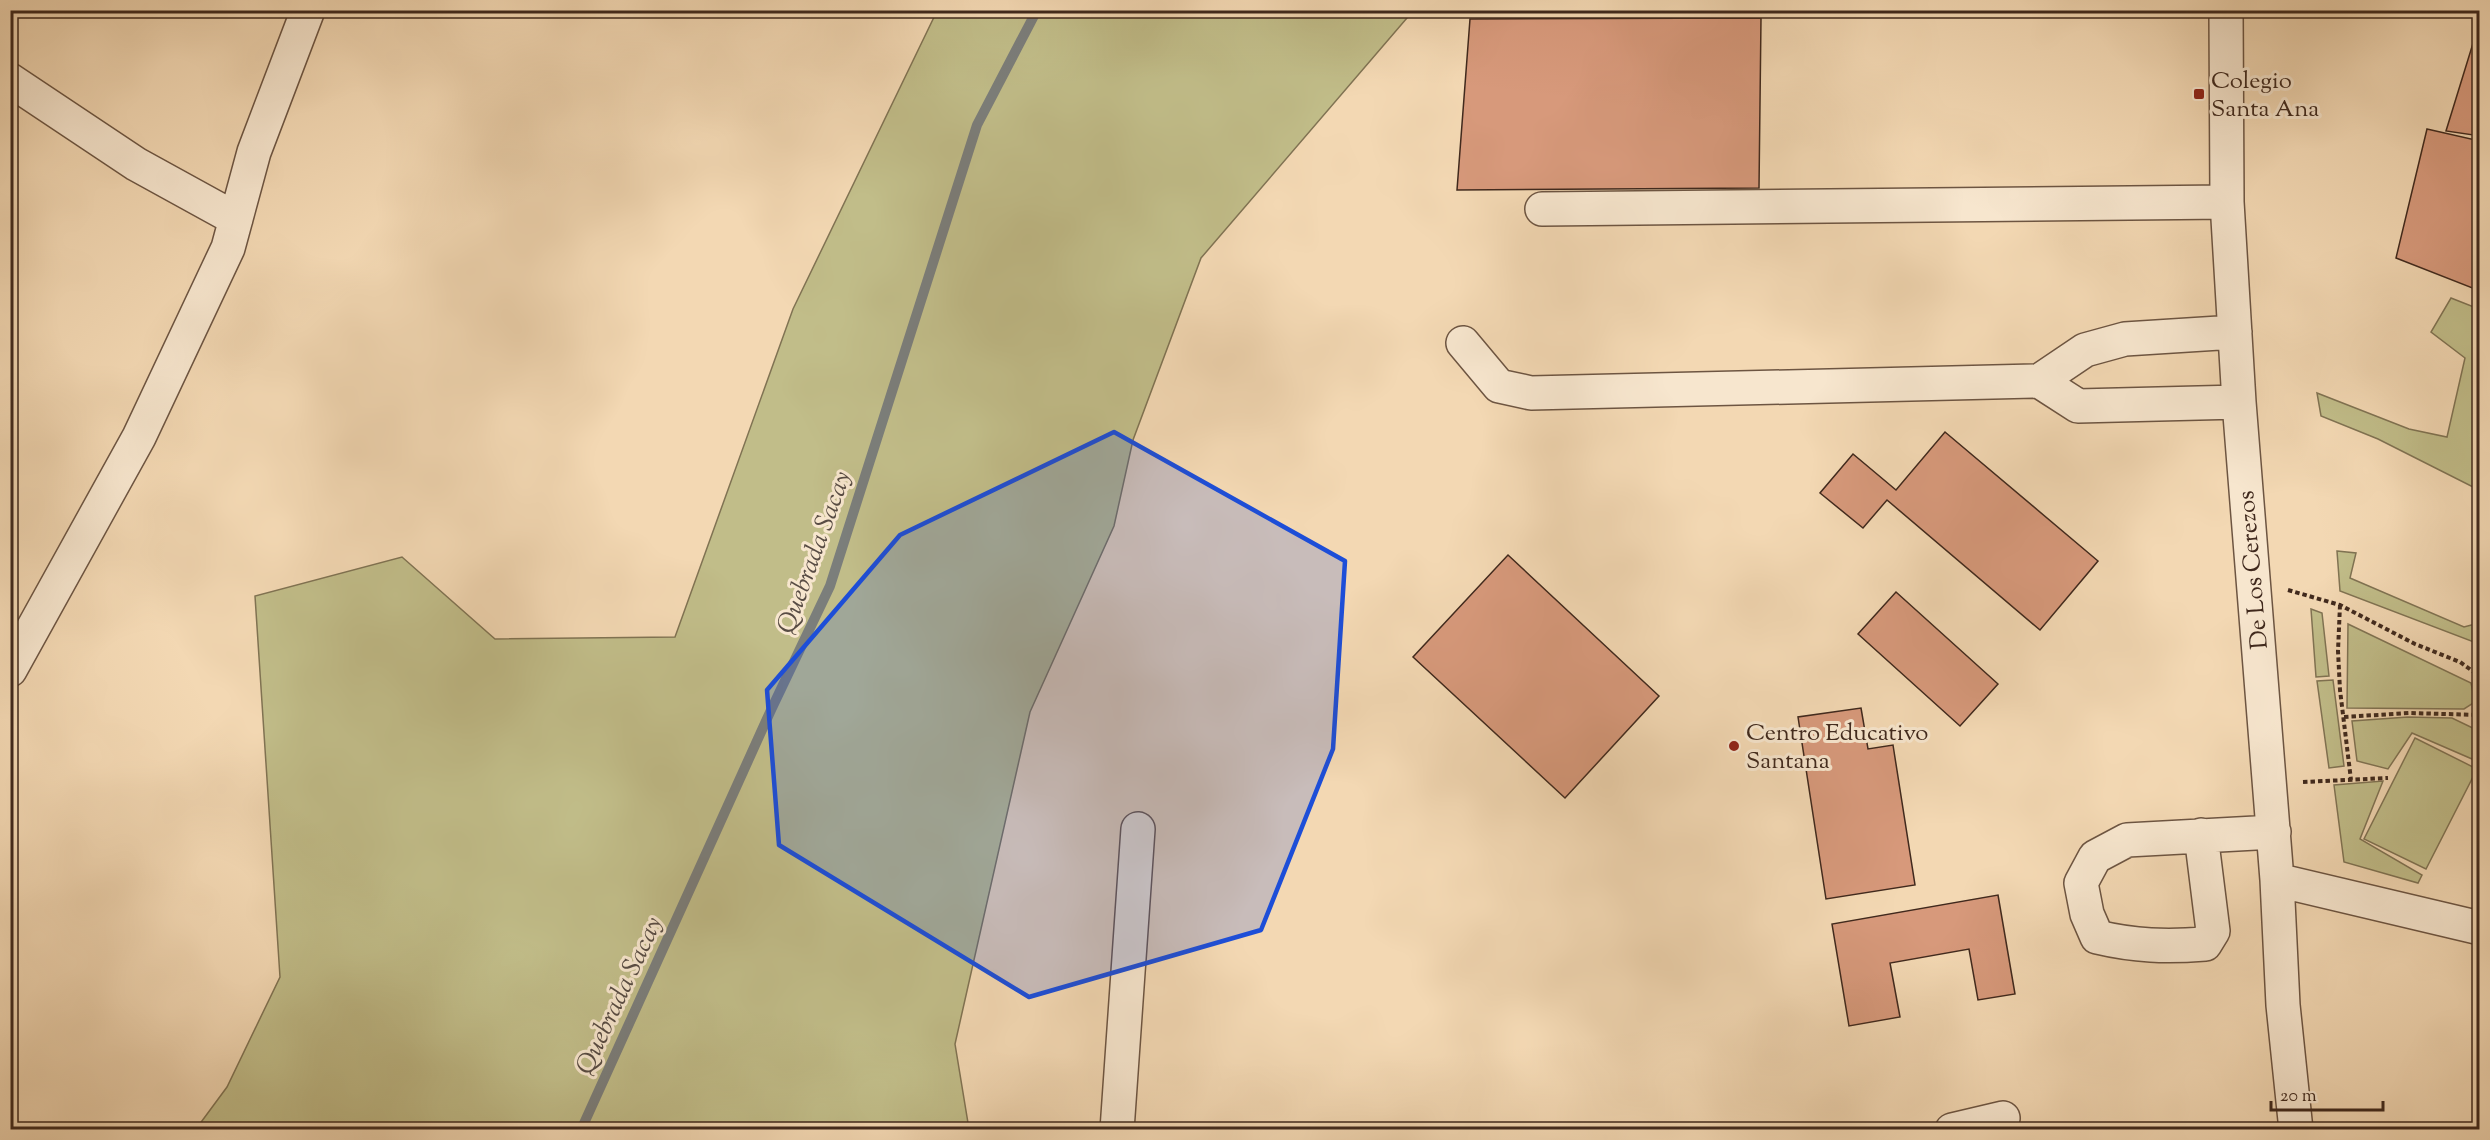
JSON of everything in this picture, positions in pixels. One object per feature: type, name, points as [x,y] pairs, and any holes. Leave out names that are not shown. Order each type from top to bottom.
[{"type":"street","points":[[10,670],[138,436],[228,248],[254,152],[308,10]]},
{"type":"street","name":"De Los Cerezos","points":[[2226,10],[2228,202],[2239,402],[2274,832],[2283,1005],[2296,1130]]},
{"type":"street","points":[[10,80],[136,164],[236,219]]},
{"type":"street","points":[[1542,209],[2228,202]]},
{"type":"street","points":[[1462,344],[1499,386],[1531,393],[2039,381],[2085,350],[2125,339],[2235,332]]},
{"type":"street","points":[[2039,381],[2078,406],[2239,402]]},
{"type":"street","points":[[1117,1130],[1138,829]]},
{"type":"street","points":[[2201,835],[2212,931],[2205,944],[2132,945],[2097,937],[2087,914],[2081,883],[2095,856],[2127,840],[2201,835],[2274,832]]},
{"type":"street","points":[[2277,879],[2480,928]]},
{"type":"street","points":[[1952,1130],[2003,1118]]},
{"type":"path","points":[[2253,580],[2340,605],[2415,644],[2460,662],[2478,675],[2480,681]]},
{"type":"path","points":[[2340,605],[2338,651],[2351,780]]},
{"type":"path","points":[[2344,717],[2409,713],[2480,714]]},
{"type":"path","points":[[2270,784],[2388,778]]},
{"type":"highlighted area","points":[[1114,432],[1345,561],[1333,749],[1261,930],[1029,997],[779,845],[767,690],[900,535]]},
{"type":"shaded area","points":[[937,11],[1413,11],[1201,258],[1133,440],[1114,526],[1030,712],[955,1044],[969,1129],[196,1129],[227,1087],[280,977],[255,596],[402,557],[495,639],[675,637],[793,309]]},
{"type":"shaded area","points":[[2451,298],[2479,309],[2479,490],[2378,439],[2321,416],[2317,393],[2409,429],[2447,437],[2465,358],[2431,332]]},
{"type":"shaded area","points":[[2337,551],[2356,553],[2350,578],[2464,627],[2479,623],[2479,644],[2340,591]]},
{"type":"shaded area","points":[[2311,609],[2322,613],[2329,676],[2316,677]]},
{"type":"shaded area","points":[[2348,624],[2471,683],[2475,702],[2464,709],[2347,708]]},
{"type":"shaded area","points":[[2333,680],[2344,766],[2329,768],[2317,681]]},
{"type":"shaded area","points":[[2408,717],[2452,718],[2479,731],[2479,762],[2412,733],[2388,769],[2357,761],[2352,721]]},
{"type":"shaded area","points":[[2415,738],[2477,769],[2426,869],[2364,839]]},
{"type":"shaded area","points":[[2383,781],[2360,839],[2422,875],[2418,883],[2344,862],[2334,785]]},
{"type":"building","points":[[1761,18],[1759,188],[1457,190],[1470,19]]},
{"type":"building","points":[[2478,27],[2480,28],[2480,136],[2446,131]]},
{"type":"building","points":[[2427,129],[2480,141],[2480,291],[2396,258]]},
{"type":"building","points":[[1945,432],[2098,561],[2040,630],[1887,500],[1863,528],[1820,493],[1853,454],[1896,490]]},
{"type":"building","points":[[1508,555],[1659,696],[1565,798],[1413,657]]},
{"type":"building","points":[[1896,592],[1998,684],[1960,726],[1858,634]]},
{"type":"building","points":[[1861,708],[1868,749],[1893,745],[1915,885],[1826,899],[1798,717]]},
{"type":"building","points":[[1998,895],[2015,994],[1978,1000],[1969,949],[1890,963],[1900,1017],[1849,1026],[1832,924]]},
{"type":"waterway","name":"Quebrada Sacay","points":[[581,1130],[771,710],[830,586],[977,125],[1037,10]]},
{"type":"place","name":"Colegio Santa Ana","points":[[2199,94]]},
{"type":"place","name":"Centro Educativo Santana","points":[[1734,746]]}]
